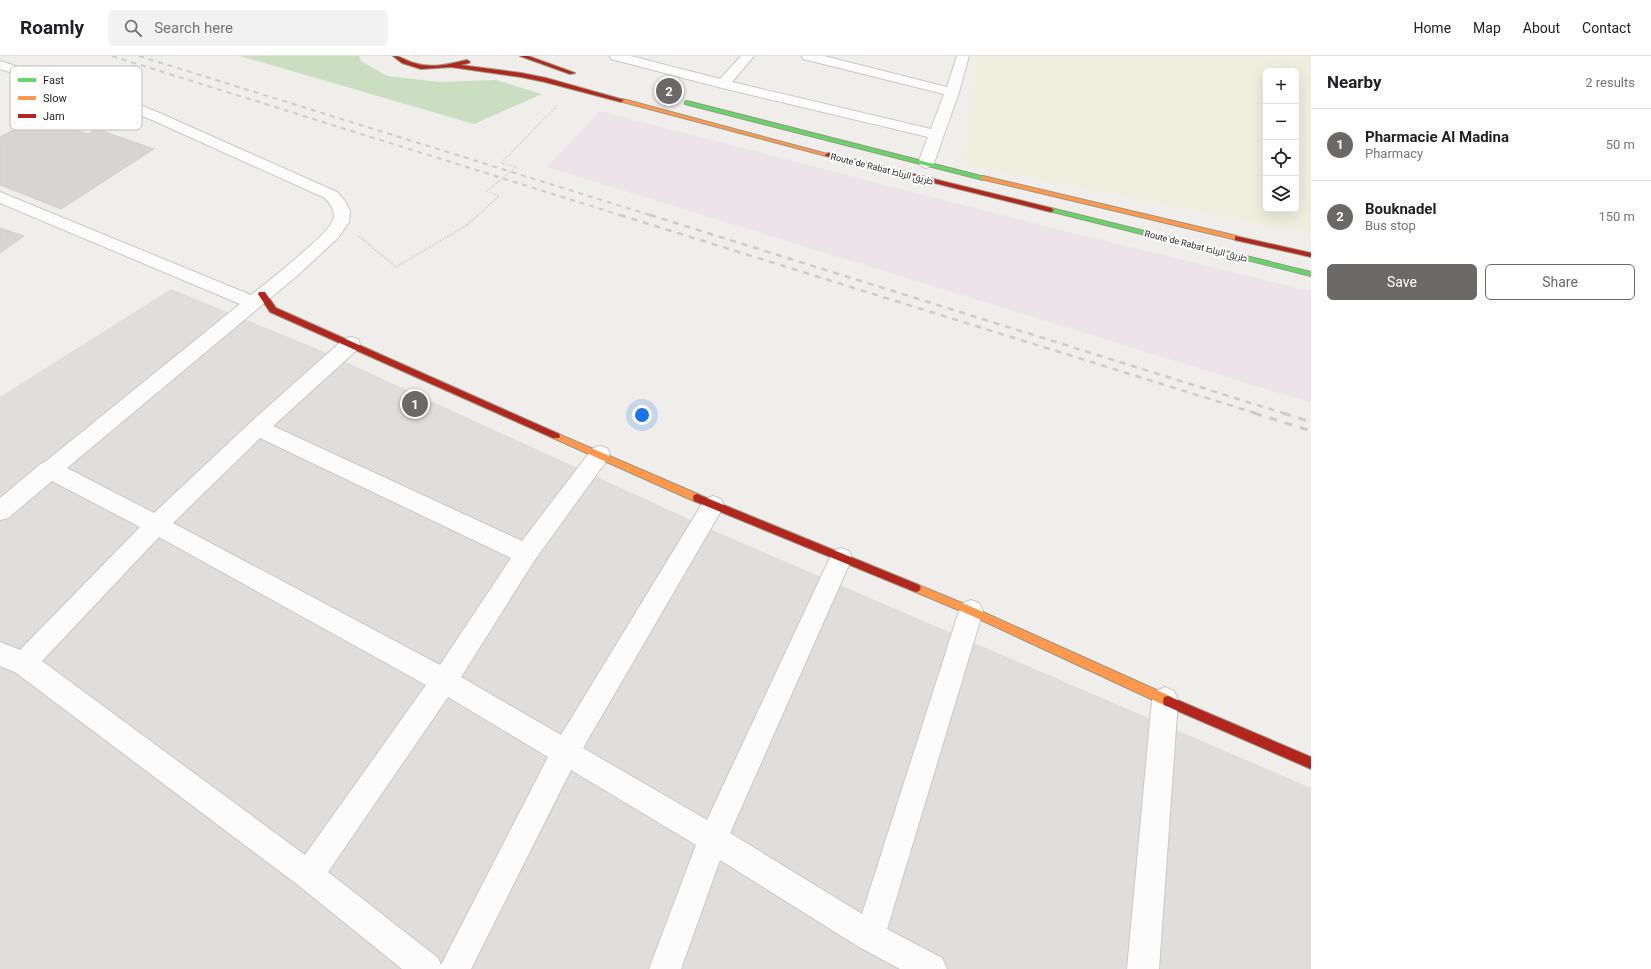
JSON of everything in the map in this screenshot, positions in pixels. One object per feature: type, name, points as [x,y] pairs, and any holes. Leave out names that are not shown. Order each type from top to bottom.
[{"type":"main road","name":"Route de Rabat طريق الرباط","points":[[396,56],[400,60],[414,66],[433,68],[452,66],[473,59]]},
{"type":"main road","points":[[523,56],[583,76]]},
{"type":"main road","name":"Route de Rabat طريق الرباط","points":[[452,66],[521,75],[546,80],[789,146],[1311,274]]},
{"type":"main road","name":"Route de Rabat طريق الرباط","points":[[682,101],[1031,190],[1311,255]]},
{"type":"main road","points":[[257,298],[273,310],[713,505],[971,611],[1165,700],[1311,763]]},
{"type":"street","points":[[616,56],[723,84],[936,135]]},
{"type":"street","points":[[723,84],[748,56]]},
{"type":"street","points":[[808,56],[952,92]]},
{"type":"street","points":[[926,163],[952,92],[963,56]]},
{"type":"street","points":[[0,65],[10,68]]},
{"type":"street","points":[[0,511],[298,265],[332,234],[341,222],[342,211],[339,204],[331,195],[142,111]]},
{"type":"street","points":[[0,197],[257,298]]},
{"type":"street","points":[[351,344],[258,428],[12,659],[308,875],[427,969]]},
{"type":"street","points":[[258,428],[526,554]]},
{"type":"street","points":[[308,875],[444,681],[526,554],[600,454]]},
{"type":"street","points":[[49,469],[156,525],[444,681],[713,839],[870,936],[931,969]]},
{"type":"street","points":[[455,969],[565,753],[713,505]]},
{"type":"street","points":[[665,969],[713,839],[841,558]]},
{"type":"street","points":[[870,936],[971,611]]},
{"type":"street","points":[[1143,969],[1165,700]]},
{"type":"path","points":[[341,222],[396,266],[467,225],[499,196],[487,191],[516,168],[501,163],[554,109]]},
{"type":"shaded area","points":[[600,111],[1060,230],[1311,291],[1311,403],[547,167]]},
{"type":"shaded area","points":[[171,289],[315,348],[726,536],[1311,788],[1311,969],[0,969],[0,397]]},
{"type":"green space","points":[[240,56],[359,56],[361,61],[387,76],[440,82],[496,80],[542,94],[474,124]]},
{"type":"green space","points":[[975,56],[1311,56],[1311,234],[962,164]]},
{"type":"building","points":[[13,130],[77,130],[88,134],[95,130],[100,130],[154,149],[61,209],[0,185],[0,137]]},
{"type":"building","points":[[0,228],[24,236],[0,253]]},
{"type":"railway","points":[[112,56],[623,216]]},
{"type":"railway","points":[[139,56],[653,216]]},
{"type":"railway","points":[[620,215],[1258,414]]},
{"type":"railway","points":[[650,215],[1286,414]]},
{"type":"railway","points":[[1254,413],[1311,431]]},
{"type":"railway","points":[[1283,413],[1311,422]]},
{"type":"traffic: fast","points":[[687,103],[983,178]]},
{"type":"traffic: fast","points":[[1051,210],[1311,274]]},
{"type":"traffic: slow","points":[[621,100],[828,155]]},
{"type":"traffic: slow","points":[[983,178],[1237,238]]},
{"type":"traffic: slow","points":[[556,436],[697,498]]},
{"type":"traffic: slow","points":[[916,588],[971,611],[1168,701]]},
{"type":"traffic: jam","points":[[396,56],[413,65],[430,68],[467,62]]},
{"type":"traffic: jam","points":[[523,56],[572,73]]},
{"type":"traffic: jam","points":[[452,66],[521,75],[546,80],[621,100]]},
{"type":"traffic: jam","points":[[828,155],[1051,210]]},
{"type":"traffic: jam","points":[[1237,238],[1311,255]]},
{"type":"traffic: jam","points":[[262,294],[273,310],[556,436]]},
{"type":"traffic: jam","points":[[697,498],[916,588]]},
{"type":"traffic: jam","points":[[1168,701],[1311,763]]},
{"type":"place","name":"Bouknadel","points":[[669,91]]},
{"type":"place","name":"Pharmacie Al Madina","points":[[415,404]]}]
